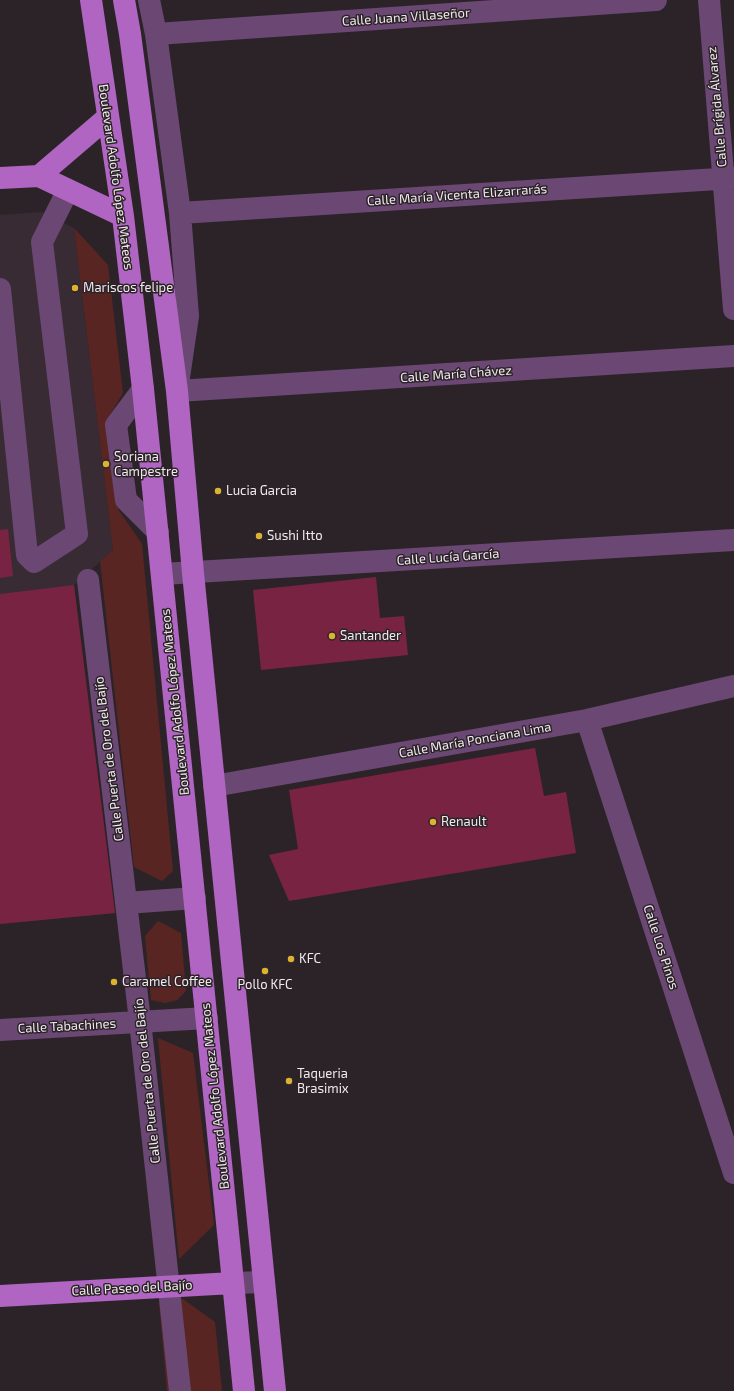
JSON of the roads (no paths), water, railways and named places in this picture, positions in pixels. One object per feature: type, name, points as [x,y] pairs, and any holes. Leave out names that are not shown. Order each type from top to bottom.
[{"type":"main road","points":[[124,0],[130,34],[177,392],[193,573],[275,1391]]},
{"type":"main road","name":"Boulevard Adolfo López Mateos","points":[[91,5],[123,216],[143,389],[244,1391]]},
{"type":"main road","points":[[39,176],[108,117]]},
{"type":"main road","points":[[0,178],[39,176],[123,216]]},
{"type":"main road","name":"Calle Paseo del Bajío","points":[[0,1296],[233,1282]]},
{"type":"street","points":[[149,0],[156,34],[180,213],[188,316],[177,392]]},
{"type":"street","name":"Calle Juana Villaseñor","points":[[156,34],[656,0]]},
{"type":"street","name":"Calle Brígida Álvarez","points":[[709,0],[729,179],[734,309]]},
{"type":"street","name":"Calle María Vicenta Elizarrarás","points":[[180,213],[729,179]]},
{"type":"street","points":[[0,289],[27,556],[34,562],[76,534],[42,242],[68,190]]},
{"type":"street","name":"Calle María Chávez","points":[[177,392],[734,356]]},
{"type":"street","points":[[143,389],[116,424],[126,500],[158,532]]},
{"type":"street","name":"Calle Lucía García","points":[[162,574],[734,540]]},
{"type":"street","name":"Calle Puerta de Oro del Bajío","points":[[88,580],[140,1021],[170,1286],[180,1391]]},
{"type":"street","name":"Calle María Ponciana Lima","points":[[214,786],[587,720],[734,686]]},
{"type":"street","name":"Calle Los Pinos","points":[[587,720],[734,1173]]},
{"type":"street","points":[[126,903],[195,898]]},
{"type":"street","name":"Calle Tabachines","points":[[0,1030],[207,1018]]},
{"type":"street","name":"Calle Paseo del Bajío","points":[[233,1282],[264,1282]]},
{"type":"place","name":"Mariscos felipe","points":[[75,288]]},
{"type":"place","name":"Soriana Campestre","points":[[106,464]]},
{"type":"place","name":"Lucia Garcia","points":[[218,491]]},
{"type":"place","name":"Sushi Itto","points":[[259,536]]},
{"type":"place","name":"Santander","points":[[332,636]]},
{"type":"place","name":"Renault","points":[[433,822]]},
{"type":"place","name":"KFC","points":[[291,959]]},
{"type":"place","name":"Pollo KFC","points":[[265,971]]},
{"type":"place","name":"Caramel Coffee","points":[[114,982]]},
{"type":"place","name":"Taqueria Brasimix","points":[[289,1081]]}]
